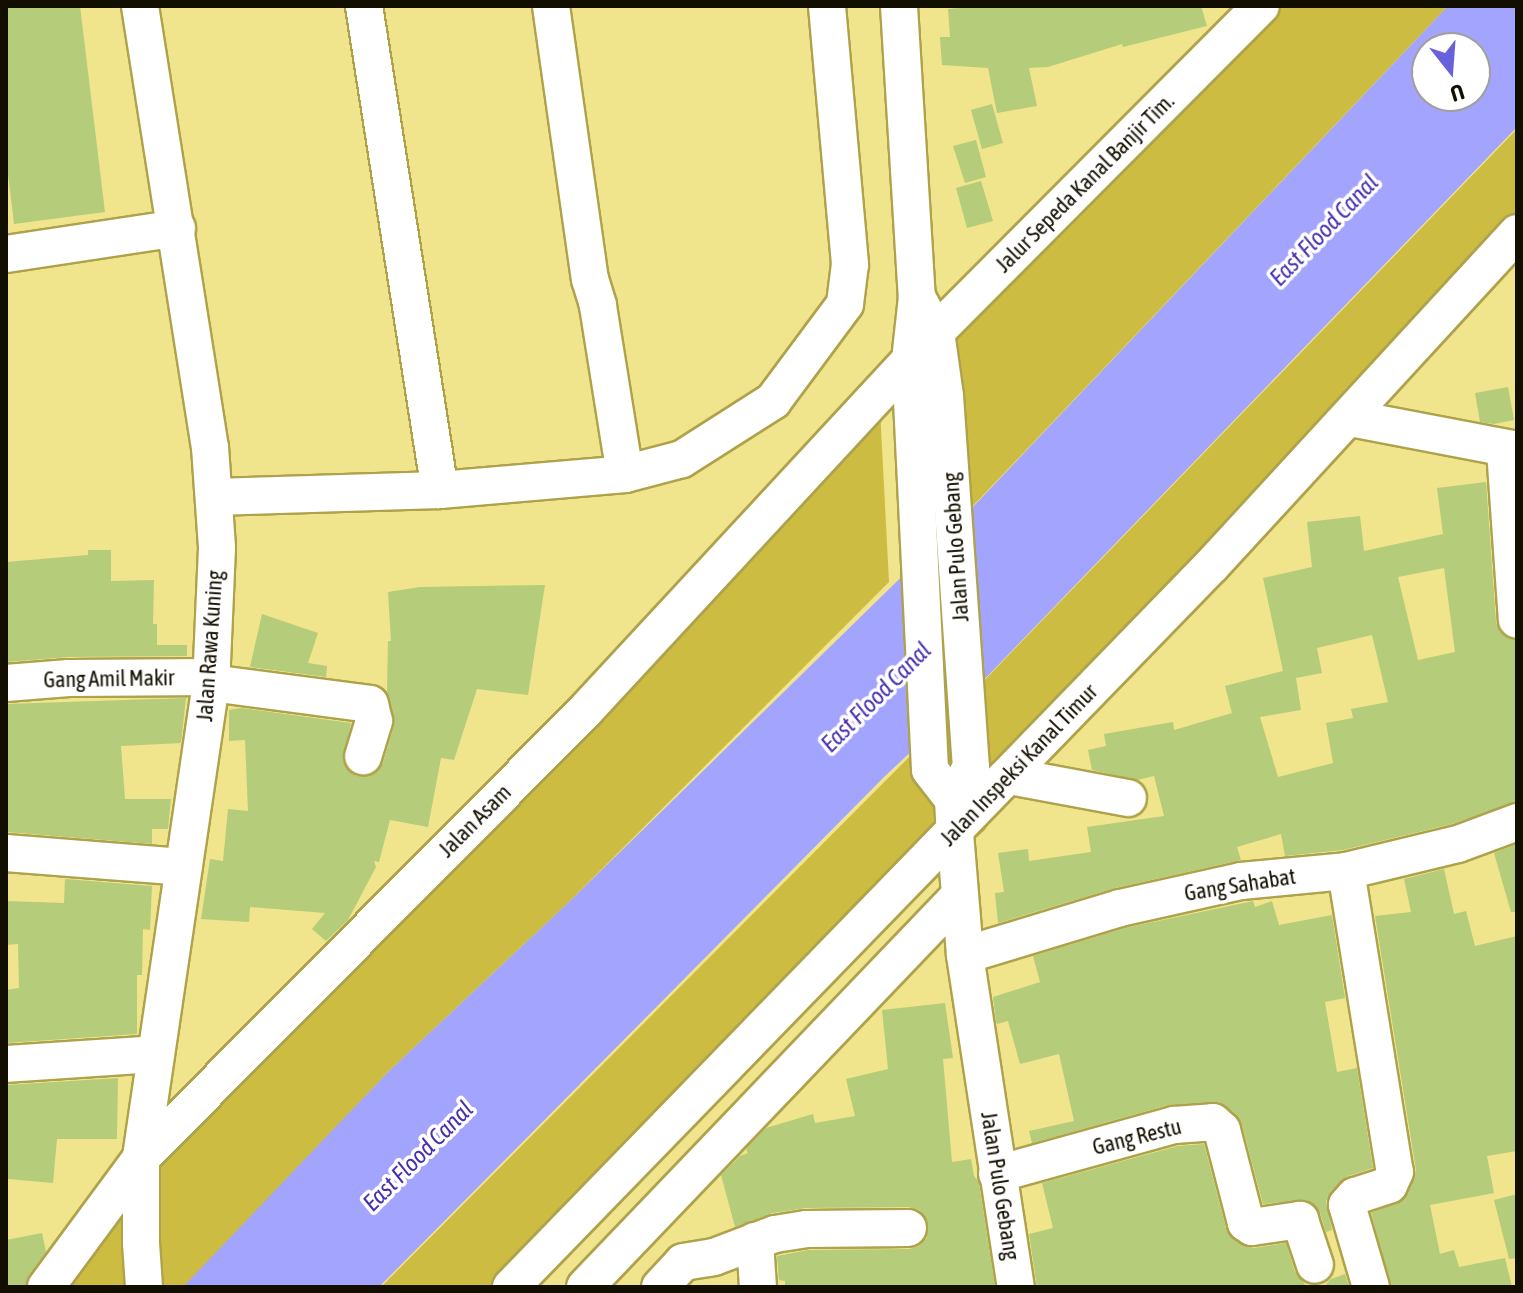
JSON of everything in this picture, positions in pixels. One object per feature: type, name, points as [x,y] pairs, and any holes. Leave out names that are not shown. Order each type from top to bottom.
[{"type":"street","name":"Jalan Rawa Kuning","points":[[140,6],[210,447],[217,548],[211,680],[141,1158],[144,1287]]},
{"type":"street","points":[[364,6],[440,490]]},
{"type":"street","points":[[551,6],[590,279],[598,306],[625,474]]},
{"type":"street","points":[[214,497],[440,490],[625,474],[682,459],[773,401],[845,304],[850,264],[827,6]]},
{"type":"street","name":"Jalan Pulo Gebang","points":[[899,6],[917,297],[910,360],[930,401],[971,767],[954,816]]},
{"type":"street","name":"Jalur Sepeda Kanal Banjir Tim.","points":[[910,360],[1261,6]]},
{"type":"street","points":[[6,254],[177,228]]},
{"type":"street","name":"Jalan Inspeksi Kanal Timur","points":[[511,1287],[954,816],[1010,776],[1350,418],[1517,233]]},
{"type":"street","name":"Jalan Pulo Gebang","points":[[917,297],[936,332],[930,401],[930,770],[954,816],[965,955],[1016,1287]]},
{"type":"street","name":"Jalan Asam","points":[[46,1287],[141,1158],[584,712],[910,360]]},
{"type":"street","points":[[1350,418],[1511,450],[1517,620]]},
{"type":"street","name":"Gang Amil Makir","points":[[6,683],[69,678],[211,680],[370,704],[374,721],[363,756]]},
{"type":"street","points":[[1010,776],[1128,798]]},
{"type":"street","name":"Gang Sahabat","points":[[965,955],[1170,896],[1241,881],[1346,871],[1458,844],[1517,822]]},
{"type":"street","points":[[6,853],[183,867]]},
{"type":"street","points":[[1346,871],[1395,1172],[1390,1184],[1355,1196],[1347,1205],[1371,1287]]},
{"type":"street","points":[[585,1287],[960,895]]},
{"type":"street","points":[[6,1064],[156,1054]]},
{"type":"street","name":"Gang Restu","points":[[997,1174],[1174,1125],[1213,1122],[1222,1130],[1246,1223],[1252,1227],[1300,1220],[1315,1265]]},
{"type":"street","points":[[649,1220],[685,1269],[755,1241],[806,1229],[908,1228]]},
{"type":"street","points":[[755,1241],[758,1287]]},
{"type":"shaded area","points":[[1265,6],[1448,6],[1423,32],[1411,32],[1411,45],[971,508],[954,330]]},
{"type":"shaded area","points":[[1517,129],[1517,233],[1024,766],[985,830],[788,1002],[511,1287],[381,1287],[948,718]]},
{"type":"shaded area","points":[[880,409],[889,582],[571,900],[389,1071],[186,1287],[46,1287],[141,1158]]},
{"type":"water","name":"East Flood Canal","points":[[1448,6],[1517,6],[1517,127],[947,718],[884,777],[379,1287],[183,1287],[389,1071],[571,900],[971,509],[1411,45],[1411,112],[1491,112],[1491,32],[1423,32]]},
{"type":"building","points":[[6,6],[80,6],[105,212],[14,224],[6,157]]},
{"type":"building","points":[[984,6],[1201,6],[1207,26],[1123,47],[1122,44],[1048,67],[1029,68],[1037,106],[997,113],[988,68],[942,65],[940,37],[950,37],[948,9]]},
{"type":"building","points":[[992,104],[1003,143],[982,149],[971,110]]},
{"type":"building","points":[[976,140],[986,177],[965,183],[953,146]]},
{"type":"building","points":[[981,181],[993,221],[967,228],[956,188]]},
{"type":"building","points":[[1508,387],[1514,420],[1494,424],[1480,422],[1475,393]]},
{"type":"building","points":[[1486,482],[1496,622],[1500,632],[1517,641],[1517,802],[1452,824],[1343,850],[1285,856],[1281,834],[1237,847],[1241,860],[1115,888],[998,923],[995,893],[1004,892],[998,853],[1028,849],[1029,861],[1091,852],[1087,827],[1164,816],[1154,776],[1137,780],[1092,770],[1088,750],[1106,746],[1104,734],[1173,722],[1174,730],[1232,713],[1225,686],[1283,671],[1263,578],[1312,567],[1307,522],[1360,516],[1364,551],[1443,534],[1437,488]],"holes":[[[1444,568],[1455,652],[1418,660],[1398,577]],[[1372,635],[1388,702],[1351,709],[1353,718],[1326,723],[1333,763],[1278,777],[1260,717],[1301,710],[1296,678],[1322,673],[1317,648]]]},
{"type":"building","points":[[88,550],[111,550],[111,581],[154,580],[153,624],[157,624],[157,645],[187,645],[187,656],[69,657],[6,662],[6,562],[88,555]]},
{"type":"building","points":[[545,585],[528,695],[477,689],[454,760],[441,758],[428,827],[390,820],[379,862],[374,861],[376,867],[348,920],[326,941],[312,929],[325,913],[250,907],[249,922],[201,919],[210,859],[223,861],[228,809],[248,811],[245,740],[229,741],[229,710],[241,708],[351,723],[343,761],[356,776],[368,776],[383,763],[394,726],[387,693],[388,641],[391,641],[388,592],[420,587]]},
{"type":"building","points":[[262,614],[318,633],[308,663],[327,666],[326,677],[250,667]]},
{"type":"building","points":[[186,698],[181,743],[121,746],[125,799],[171,799],[168,829],[152,829],[152,844],[6,832],[6,704]]},
{"type":"building","points":[[1517,844],[1517,912],[1511,912],[1494,853]]},
{"type":"building","points":[[1444,869],[1454,914],[1466,911],[1475,946],[1517,936],[1517,1151],[1487,1156],[1494,1193],[1430,1205],[1440,1254],[1454,1250],[1459,1267],[1505,1258],[1512,1287],[1391,1287],[1371,1213],[1403,1200],[1416,1170],[1375,916],[1411,912],[1404,879]]},
{"type":"building","points":[[65,879],[152,886],[150,930],[143,929],[142,975],[137,975],[137,1034],[6,1043],[6,990],[19,988],[18,944],[6,945],[6,901],[64,903]]},
{"type":"building","points":[[1253,901],[1255,907],[1272,901],[1279,925],[1332,915],[1345,998],[1325,1002],[1337,1072],[1357,1068],[1373,1168],[1348,1176],[1331,1191],[1326,1201],[1332,1230],[1326,1232],[1320,1213],[1307,1200],[1263,1204],[1242,1125],[1236,1114],[1219,1102],[1168,1105],[1032,1143],[1029,1131],[1074,1121],[1059,1054],[1020,1064],[1008,1021],[997,1024],[996,1021],[993,997],[1040,982],[1033,956],[1125,928]]},
{"type":"building","points":[[945,1003],[953,1058],[943,1059],[952,1162],[971,1159],[974,1176],[979,1183],[995,1286],[785,1287],[785,1281],[779,1280],[777,1256],[808,1250],[909,1249],[919,1246],[927,1238],[926,1218],[919,1210],[908,1207],[806,1208],[772,1213],[735,1227],[721,1175],[740,1156],[748,1153],[746,1149],[766,1128],[813,1114],[815,1123],[855,1116],[846,1079],[888,1069],[882,1010]]},
{"type":"building","points":[[118,1078],[117,1139],[57,1139],[53,1183],[8,1179],[6,1085]]},
{"type":"building","points":[[1204,1144],[1226,1228],[1234,1240],[1254,1248],[1286,1243],[1295,1272],[1307,1287],[1037,1287],[1029,1234],[1053,1228],[1042,1183],[1178,1146]]},
{"type":"building","points":[[1517,1194],[1517,1258],[1509,1259],[1494,1200]]},
{"type":"building","points":[[42,1233],[46,1252],[29,1275],[25,1287],[6,1287],[6,1240]]},
{"type":"building","points":[[1345,1274],[1349,1287],[1324,1287],[1331,1279]]}]
